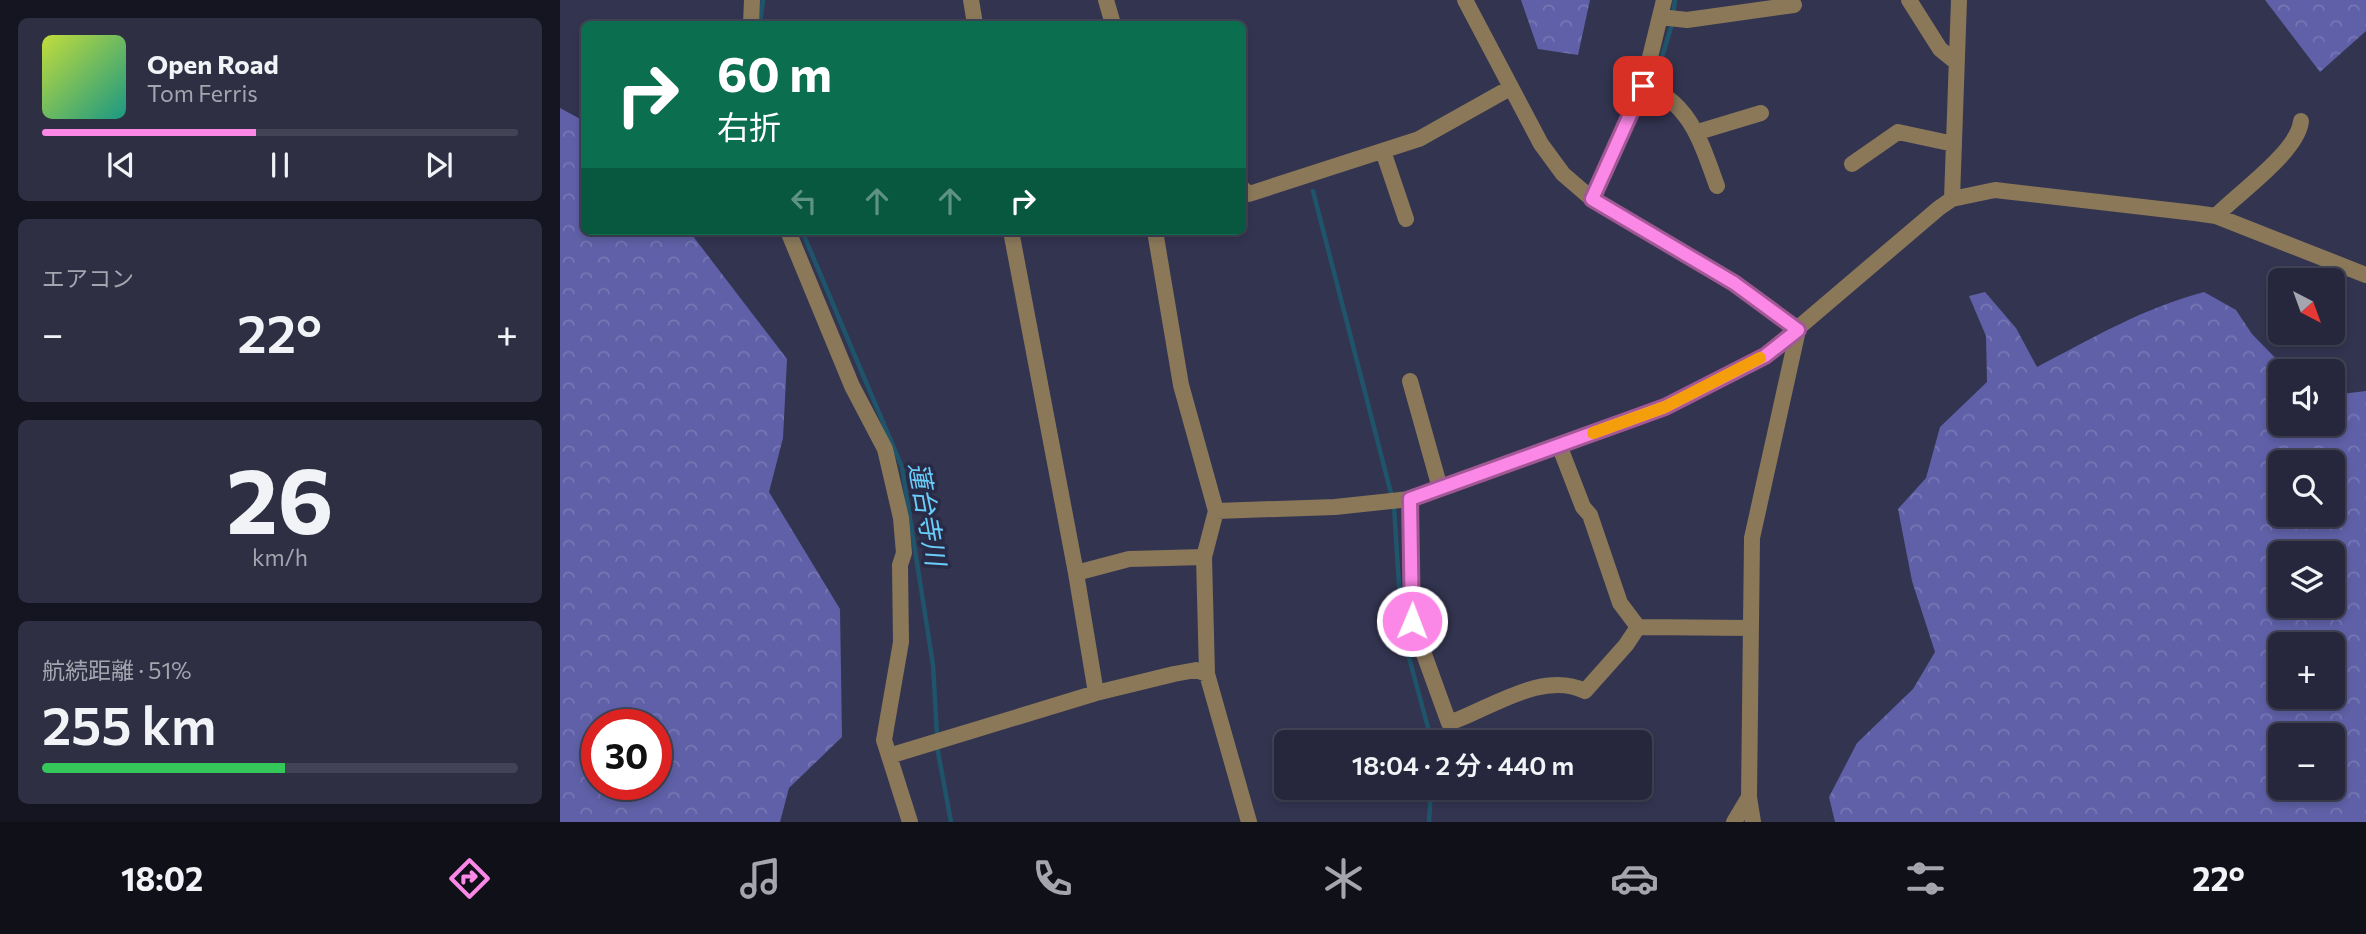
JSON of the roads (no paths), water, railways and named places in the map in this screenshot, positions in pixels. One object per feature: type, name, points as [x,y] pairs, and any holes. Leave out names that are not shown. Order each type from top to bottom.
[{"type":"street","points":[[751,21],[752,0]]},
{"type":"street","points":[[971,0],[974,21]]},
{"type":"street","points":[[1106,0],[1112,21]]},
{"type":"street","points":[[1465,0],[1541,145],[1563,174],[1592,199],[1734,283],[1798,330]]},
{"type":"street","points":[[1592,199],[1643,86],[1664,0]]},
{"type":"street","points":[[1909,0],[1940,49],[1956,62]]},
{"type":"street","points":[[1952,199],[1959,0]]},
{"type":"street","points":[[1660,17],[1687,20],[1745,6],[1794,5]]},
{"type":"street","points":[[1643,86],[1661,93],[1691,120],[1698,132],[1717,187]]},
{"type":"street","points":[[1246,191],[1250,194],[1419,139],[1510,88]]},
{"type":"street","points":[[1698,132],[1761,113]]},
{"type":"street","points":[[2216,216],[2265,172],[2300,131],[2301,121]]},
{"type":"street","points":[[1852,164],[1898,132],[1954,144]]},
{"type":"street","points":[[1383,151],[1406,219]]},
{"type":"street","points":[[1216,511],[1335,507],[1410,499],[1665,407],[1765,356],[1879,257],[1952,199],[1995,190],[2216,216],[2366,275]]},
{"type":"street","points":[[790,235],[852,386],[885,449],[901,518],[904,553],[900,565],[901,642],[884,740],[910,822]]},
{"type":"street","points":[[1012,235],[1076,573],[1096,694]]},
{"type":"street","points":[[1156,235],[1181,385],[1216,511],[1204,557],[1207,674],[1249,822]]},
{"type":"street","points":[[1753,822],[1749,797],[1752,538],[1798,330]]},
{"type":"street","points":[[1410,381],[1440,488]]},
{"type":"street","points":[[1559,444],[1583,506],[1591,515],[1620,603],[1638,627]]},
{"type":"street","points":[[1410,499],[1412,621],[1449,723],[1539,686],[1573,685],[1585,691],[1626,645],[1638,627]]},
{"type":"street","points":[[1076,573],[1129,559],[1204,557]]},
{"type":"street","points":[[1638,627],[1750,628]]},
{"type":"street","points":[[889,756],[1096,694],[1196,670],[1207,674]]},
{"type":"street","points":[[1734,822],[1749,797]]},
{"type":"waterway","name":"蓮台寺川","points":[[760,21],[763,0]]},
{"type":"waterway","points":[[1655,80],[1672,24],[1675,0]]},
{"type":"waterway","points":[[1313,191],[1392,497]]},
{"type":"waterway","name":"蓮台寺川","points":[[804,235],[902,467],[933,665],[938,752],[951,822]]},
{"type":"waterway","points":[[1394,506],[1402,632],[1429,730]]},
{"type":"waterway","points":[[1429,822],[1430,800]]}]
